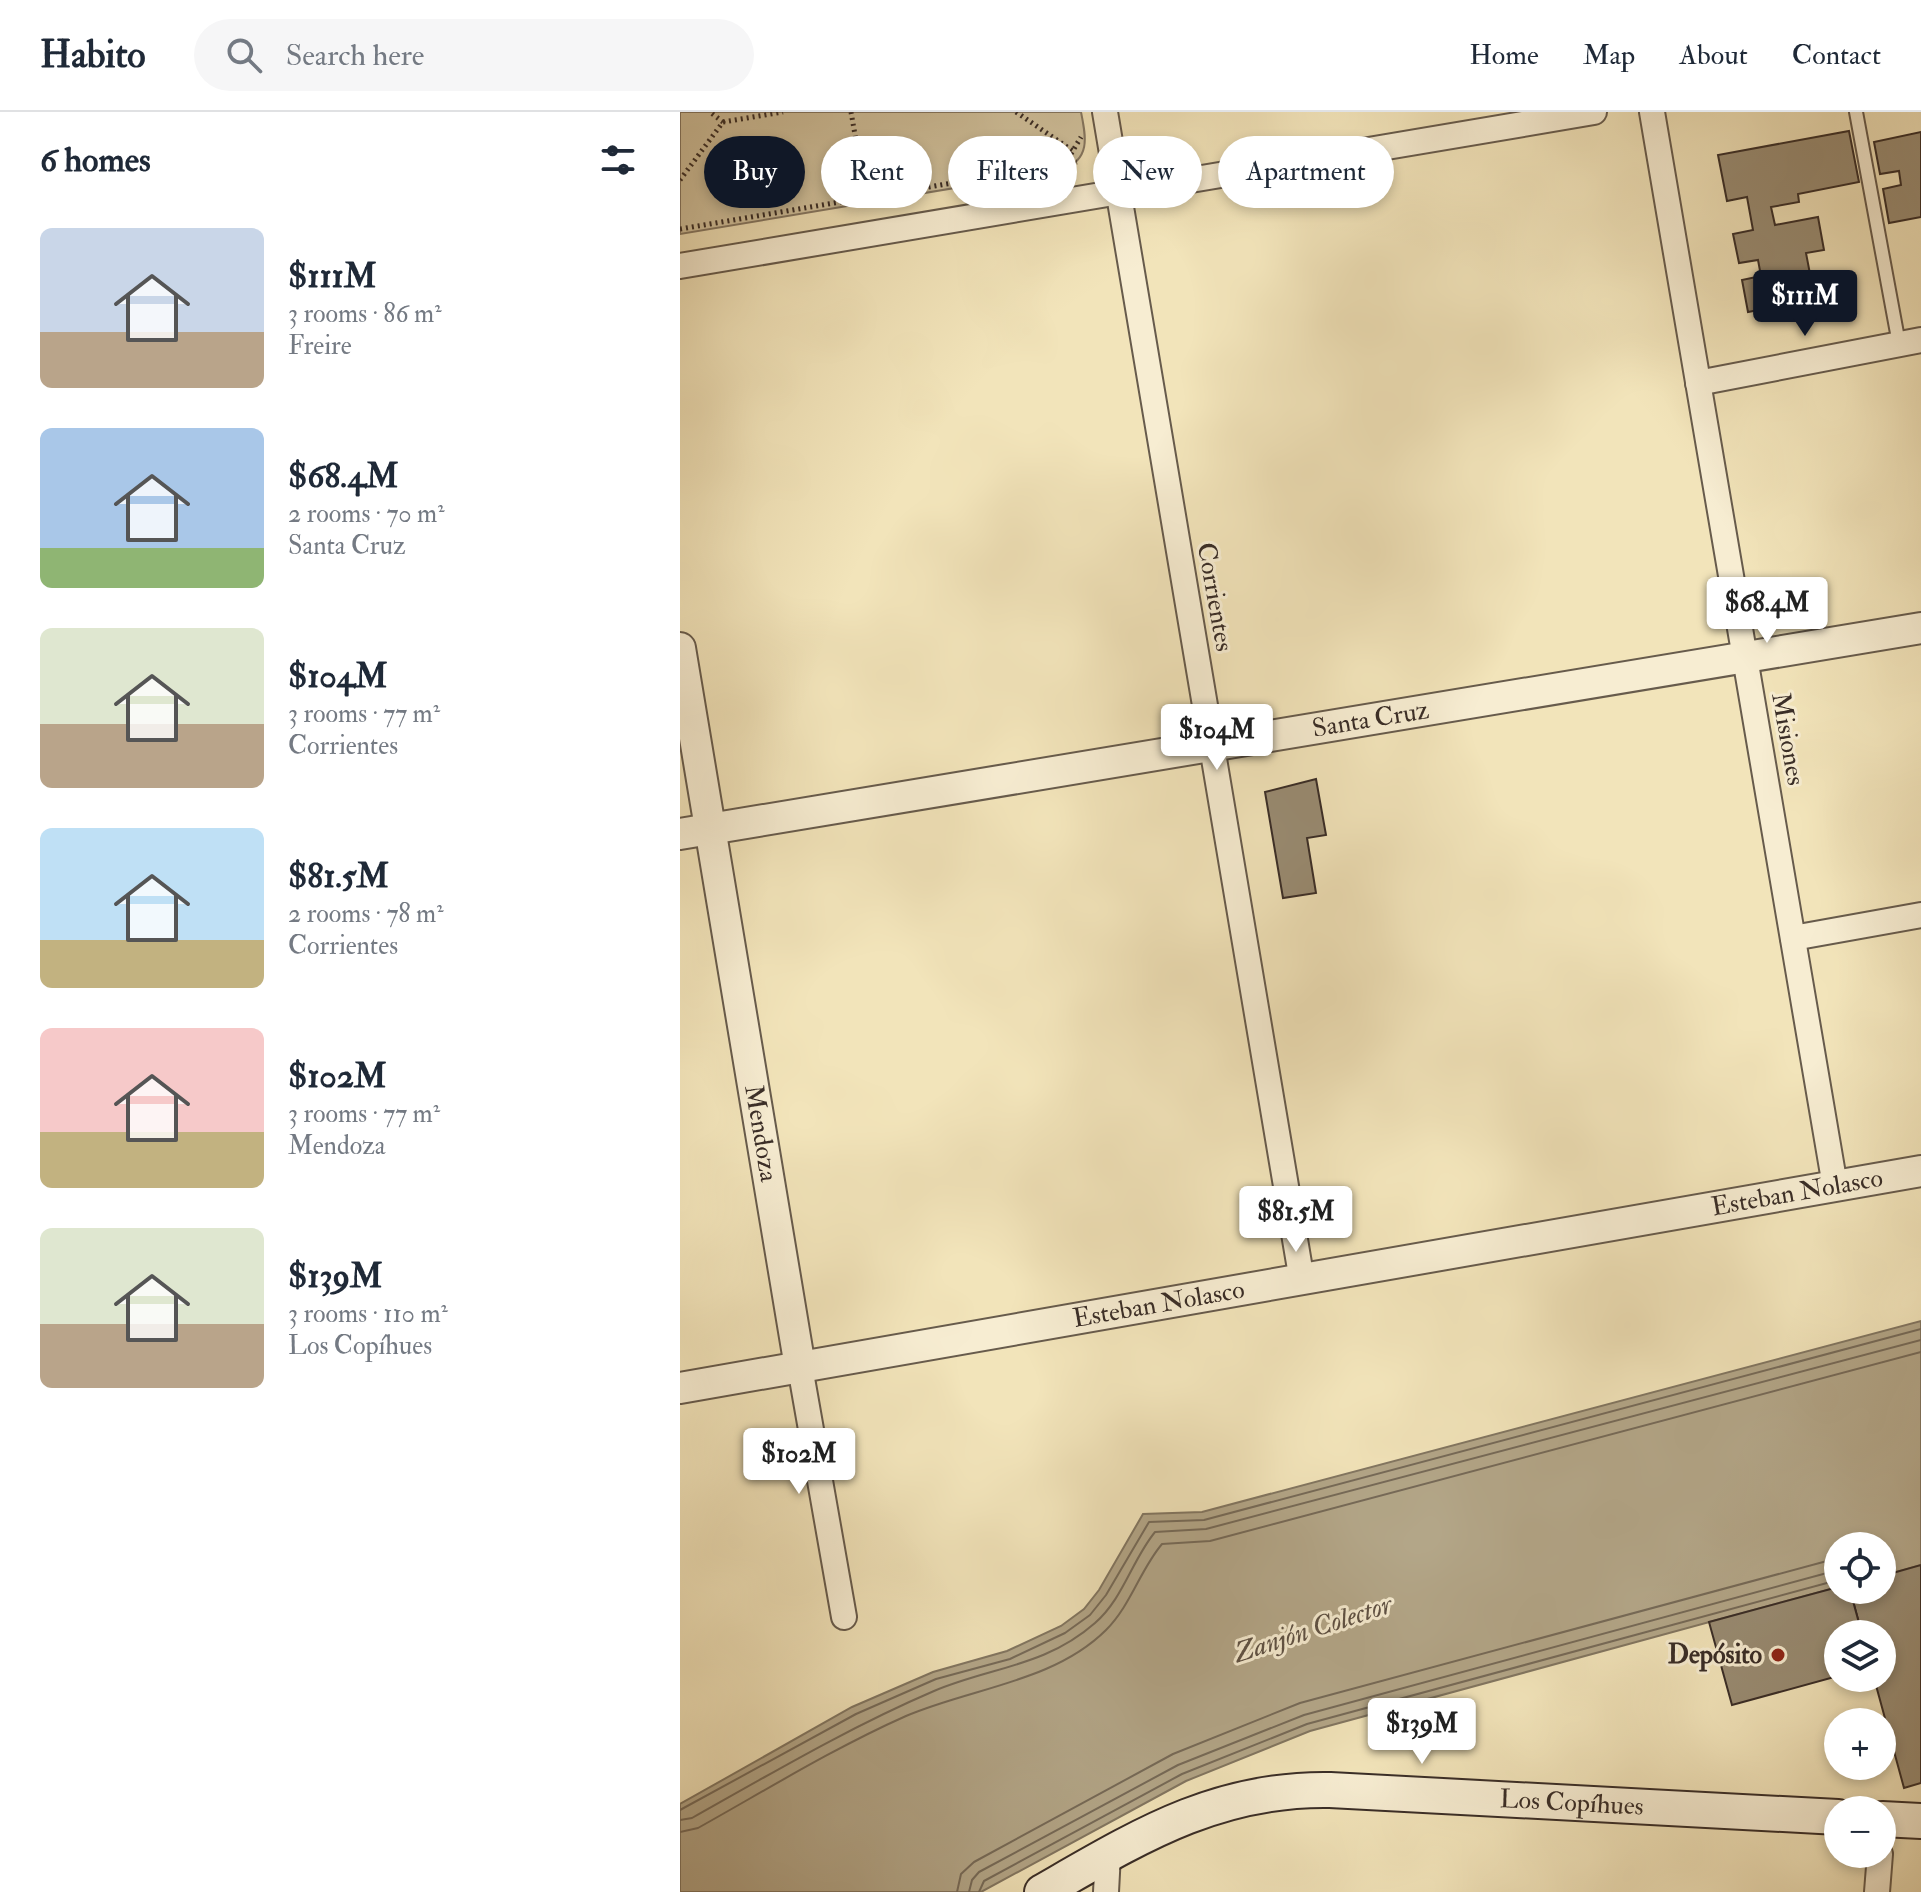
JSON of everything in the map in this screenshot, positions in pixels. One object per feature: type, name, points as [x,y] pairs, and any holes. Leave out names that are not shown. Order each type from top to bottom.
[{"type":"main road","name":"Los Copíhues","points":[[1042,1892],[1162,1825],[1244,1796],[1286,1790],[1824,1816]]},
{"type":"main road","points":[[1896,1820],[1921,1821]]},
{"type":"street","name":"Corrientes","points":[[1105,112],[1109,136]]},
{"type":"street","points":[[1202,178],[1594,112]]},
{"type":"street","name":"Misiones","points":[[1652,112],[1835,1186]]},
{"type":"street","points":[[680,266],[1093,196]]},
{"type":"street","name":"Corrientes","points":[[1121,208],[1302,1281]]},
{"type":"street","points":[[1698,383],[1910,342]]},
{"type":"street","name":"Santa Cruz","points":[[680,834],[1921,628]]},
{"type":"street","name":"Mendoza","points":[[680,648],[844,1617]]},
{"type":"street","points":[[1793,938],[1921,915]]},
{"type":"street","name":"Esteban Nolasco","points":[[680,1388],[1921,1171]]},
{"type":"street","points":[[1106,1892],[1108,1854]]},
{"type":"street","points":[[1877,1892],[1879,1868]]},
{"type":"lane","points":[[1856,112],[1910,342]]},
{"type":"path","points":[[710,112],[723,122]]},
{"type":"path","points":[[680,180],[723,122],[783,112]]},
{"type":"path","points":[[851,112],[855,136]]},
{"type":"path","points":[[1016,112],[1051,136]]},
{"type":"path","points":[[1077,144],[1081,138],[1079,125]]},
{"type":"path","points":[[680,229],[821,205]]},
{"type":"shaded area","points":[[680,112],[1081,112],[1084,146],[1077,161],[1077,136],[948,136],[948,189],[932,192],[932,136],[821,136],[821,208],[835,208],[680,234]]},
{"type":"water","name":"Zanjón Colector","points":[[1921,1321],[1921,1565],[1896,1572],[1896,1532],[1824,1532],[1824,1591],[1310,1731],[1186,1781],[981,1892],[680,1892],[680,1804],[852,1707],[933,1672],[1007,1651],[1061,1626],[1084,1609],[1099,1590],[1143,1514],[1202,1512]]},
{"type":"building","points":[[1849,131],[1859,182],[1798,194],[1799,202],[1771,207],[1775,225],[1818,217],[1824,250],[1806,253],[1810,274],[1785,279],[1789,304],[1748,312],[1742,280],[1761,276],[1758,260],[1739,263],[1733,234],[1753,230],[1747,197],[1727,201],[1718,155]]},
{"type":"building","points":[[1921,132],[1921,217],[1889,223],[1883,189],[1901,185],[1899,171],[1880,174],[1874,142]]},
{"type":"building","points":[[1316,779],[1326,835],[1307,838],[1316,893],[1283,898],[1265,792]]},
{"type":"building","points":[[1921,1565],[1921,1783],[1904,1788],[1896,1759],[1896,1708],[1882,1708],[1878,1692],[1896,1692],[1896,1620],[1858,1620],[1854,1604],[1896,1604],[1896,1572]]},
{"type":"building","name":"Depósito","points":[[1824,1591],[1824,1604],[1854,1604],[1858,1620],[1824,1620],[1824,1680],[1732,1705],[1709,1622]]},
{"type":"place","name":"Depósito","points":[[1778,1655]]}]
